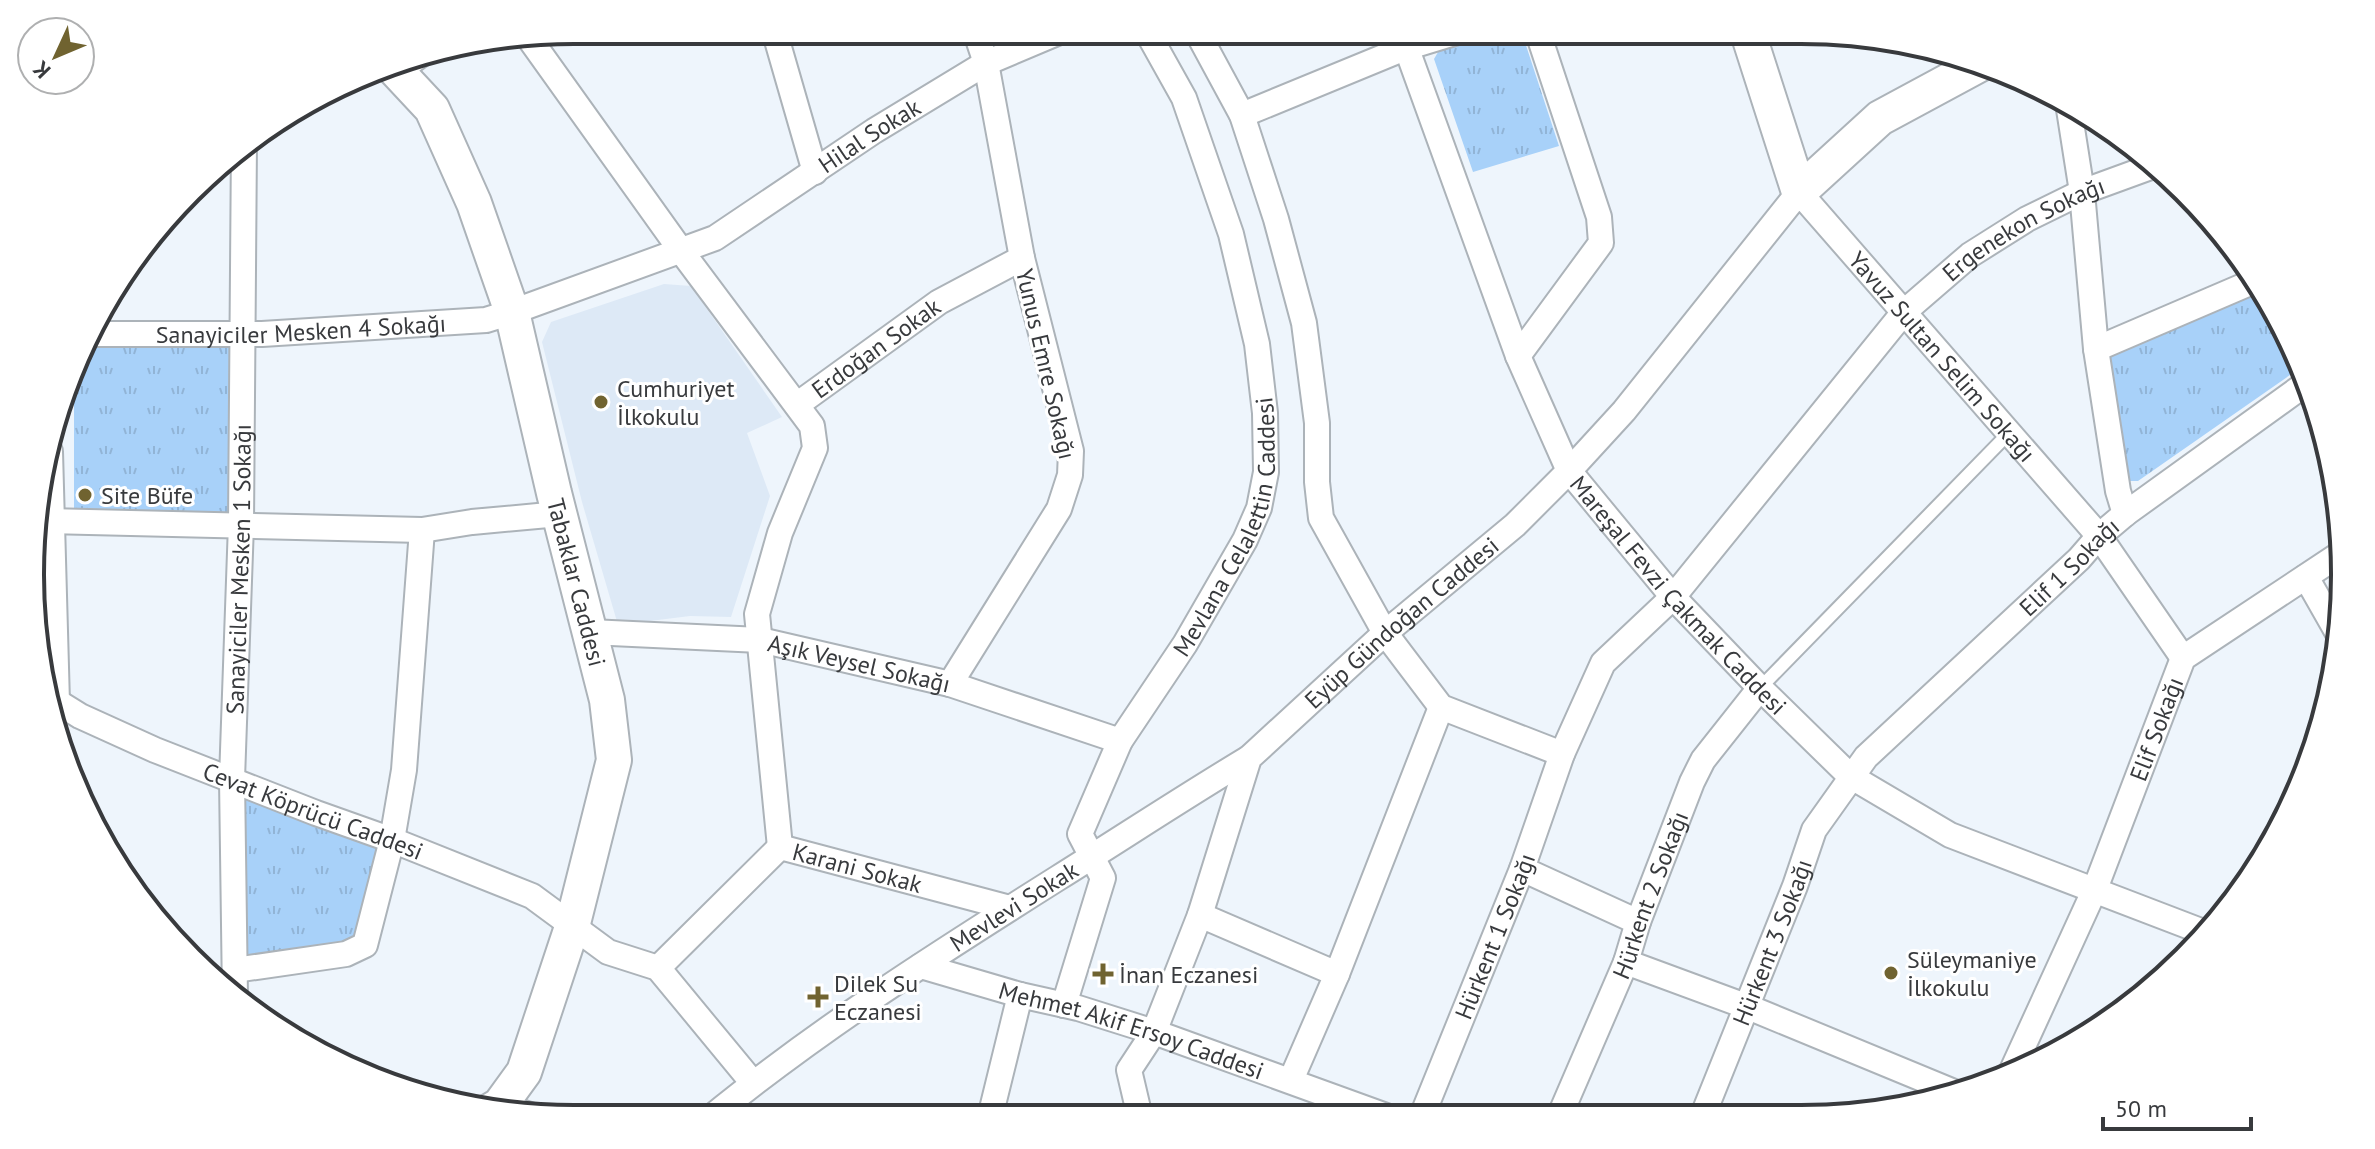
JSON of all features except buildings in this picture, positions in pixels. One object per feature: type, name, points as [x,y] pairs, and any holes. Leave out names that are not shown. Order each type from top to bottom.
[{"type":"street","points":[[778,44],[815,172]]},
{"type":"street","name":"Yunus Emre Sokağı","points":[[950,684],[1059,509],[1070,475],[1071,451],[1022,258],[986,63],[980,44]]},
{"type":"street","name":"Hilal Sokak","points":[[512,312],[715,238],[874,131],[986,63],[1031,44]]},
{"type":"street","name":"Mevlana Celalettin Caddesi","points":[[1064,1005],[1103,878],[1080,834],[1120,741],[1185,644],[1245,540],[1259,508],[1266,472],[1265,413],[1257,344],[1231,234],[1184,98],[1154,44]]},
{"type":"street","points":[[1204,44],[1242,115],[1276,219],[1304,323],[1317,423],[1317,482],[1321,518],[1385,633],[1441,707],[1562,754]]},
{"type":"street","points":[[1242,115],[1391,44]]},
{"type":"street","name":"Mareşal Fevzi Çakmak Caddesi","points":[[1404,44],[1518,356],[1569,471],[1673,597],[1850,776],[1950,835],[2195,929]]},
{"type":"street","points":[[1518,356],[1601,243],[1599,217],[1542,44]]},
{"type":"street","name":"Yavuz Sultan Selim Sokağı","points":[[1751,44],[1799,192],[2099,536],[2183,658]]},
{"type":"street","points":[[534,46],[764,365],[798,404]]},
{"type":"street","name":"Tabaklar Caddesi","points":[[407,71],[432,109],[474,203],[512,312],[607,700],[614,760],[572,927],[524,1072],[511,1101]]},
{"type":"street","points":[[1799,192],[1880,118],[1967,71]]},
{"type":"street","points":[[2070,118],[2082,192],[2096,349],[2118,491],[2125,514]]},
{"type":"street","name":"Sanayiciler Mesken 1 Sokağı","points":[[235,981],[232,779],[241,524],[244,161]]},
{"type":"street","name":"Ergenekon Sokağı","points":[[1673,597],[1904,312],[1970,255],[2027,219],[2082,192],[2143,170]]},
{"type":"street","name":"Eyüp Gündoğan Caddesi","points":[[1249,758],[1385,633],[1515,525],[1569,471],[1624,411],[1799,192]]},
{"type":"street","name":"Erdoğan Sokak","points":[[780,847],[757,614],[780,533],[815,448],[812,426],[798,404],[939,302],[1022,258]]},
{"type":"street","points":[[2096,349],[2245,285]]},
{"type":"street","name":"Sanayiciler Mesken 4 Sokağı","points":[[102,334],[241,334],[486,320],[512,312]]},
{"type":"street","name":"Elif 1 Sokağı","points":[[1850,776],[1866,757],[2079,559],[2099,536],[2298,389]]},
{"type":"street","points":[[47,521],[422,530],[559,514]]},
{"type":"street","points":[[47,522],[51,656]]},
{"type":"street","points":[[235,970],[346,954],[365,945],[392,840],[404,770],[422,530]]},
{"type":"street","name":"Elif Sokağı","points":[[2017,1058],[2095,889],[2183,658],[2331,560]]},
{"type":"street","points":[[2306,577],[2329,617]]},
{"type":"street","name":"Hürkent 1 Sokağı","points":[[1426,1105],[1522,869],[1562,754],[1603,663],[1673,597]]},
{"type":"street","name":"Aşık Veysel Sokağı","points":[[590,632],[760,640],[950,684],[1120,741]]},
{"type":"street","name":"Hürkent 2 Sokağı","points":[[1564,1105],[1626,962],[1638,922],[1692,782],[1703,760],[1760,688]]},
{"type":"street","name":"Cevat Köprücü Caddesi","points":[[60,705],[155,750],[532,896],[608,952],[658,968]]},
{"type":"street","points":[[1291,1080],[1337,974],[1441,707]]},
{"type":"street","points":[[1137,1105],[1129,1070],[1154,1032],[1200,915],[1249,758]]},
{"type":"street","name":"Mevlevi Sokak","points":[[726,1105],[921,966],[1141,823],[1249,758]]},
{"type":"street","name":"Hürkent 3 Sokağı","points":[[1707,1105],[1748,1007],[1814,830],[1850,776]]},
{"type":"street","name":"Karani Sokak","points":[[658,968],[780,847],[1010,908]]},
{"type":"street","points":[[1522,869],[1638,922]]},
{"type":"street","points":[[1200,915],[1337,974]]},
{"type":"street","points":[[1626,962],[1748,1007],[1940,1086]]},
{"type":"street","name":"Mehmet Akif Ersoy Caddesi","points":[[921,966],[1154,1032],[1357,1105]]},
{"type":"street","points":[[658,968],[753,1083]]},
{"type":"street","points":[[993,1105],[1020,995]]},
{"type":"lane","points":[[1760,688],[2009,433]]},
{"type":"shaded area","points":[[664,284],[691,286],[782,417],[747,433],[770,496],[731,617],[690,616],[618,625],[582,502],[542,342],[551,322]]},
{"type":"green space","points":[[1449,44],[1526,44],[1559,146],[1473,172],[1434,59],[1441,47]]},
{"type":"green space","points":[[2249,292],[2292,374],[2138,481],[2128,481],[2103,362],[2114,347]]},
{"type":"green space","points":[[96,347],[229,348],[229,512],[74,512],[74,398]]},
{"type":"green space","points":[[239,791],[382,844],[357,941],[241,957]]},
{"type":"place","name":"Cumhuriyet İlkokulu","points":[[601,402]]},
{"type":"place","name":"Site Büfe","points":[[85,495]]},
{"type":"place","name":"Süleymaniye İlkokulu","points":[[1891,973]]},
{"type":"place","name":"İnan Eczanesi","points":[[1103,974]]},
{"type":"place","name":"Dilek Su Eczanesi","points":[[818,997]]}]
